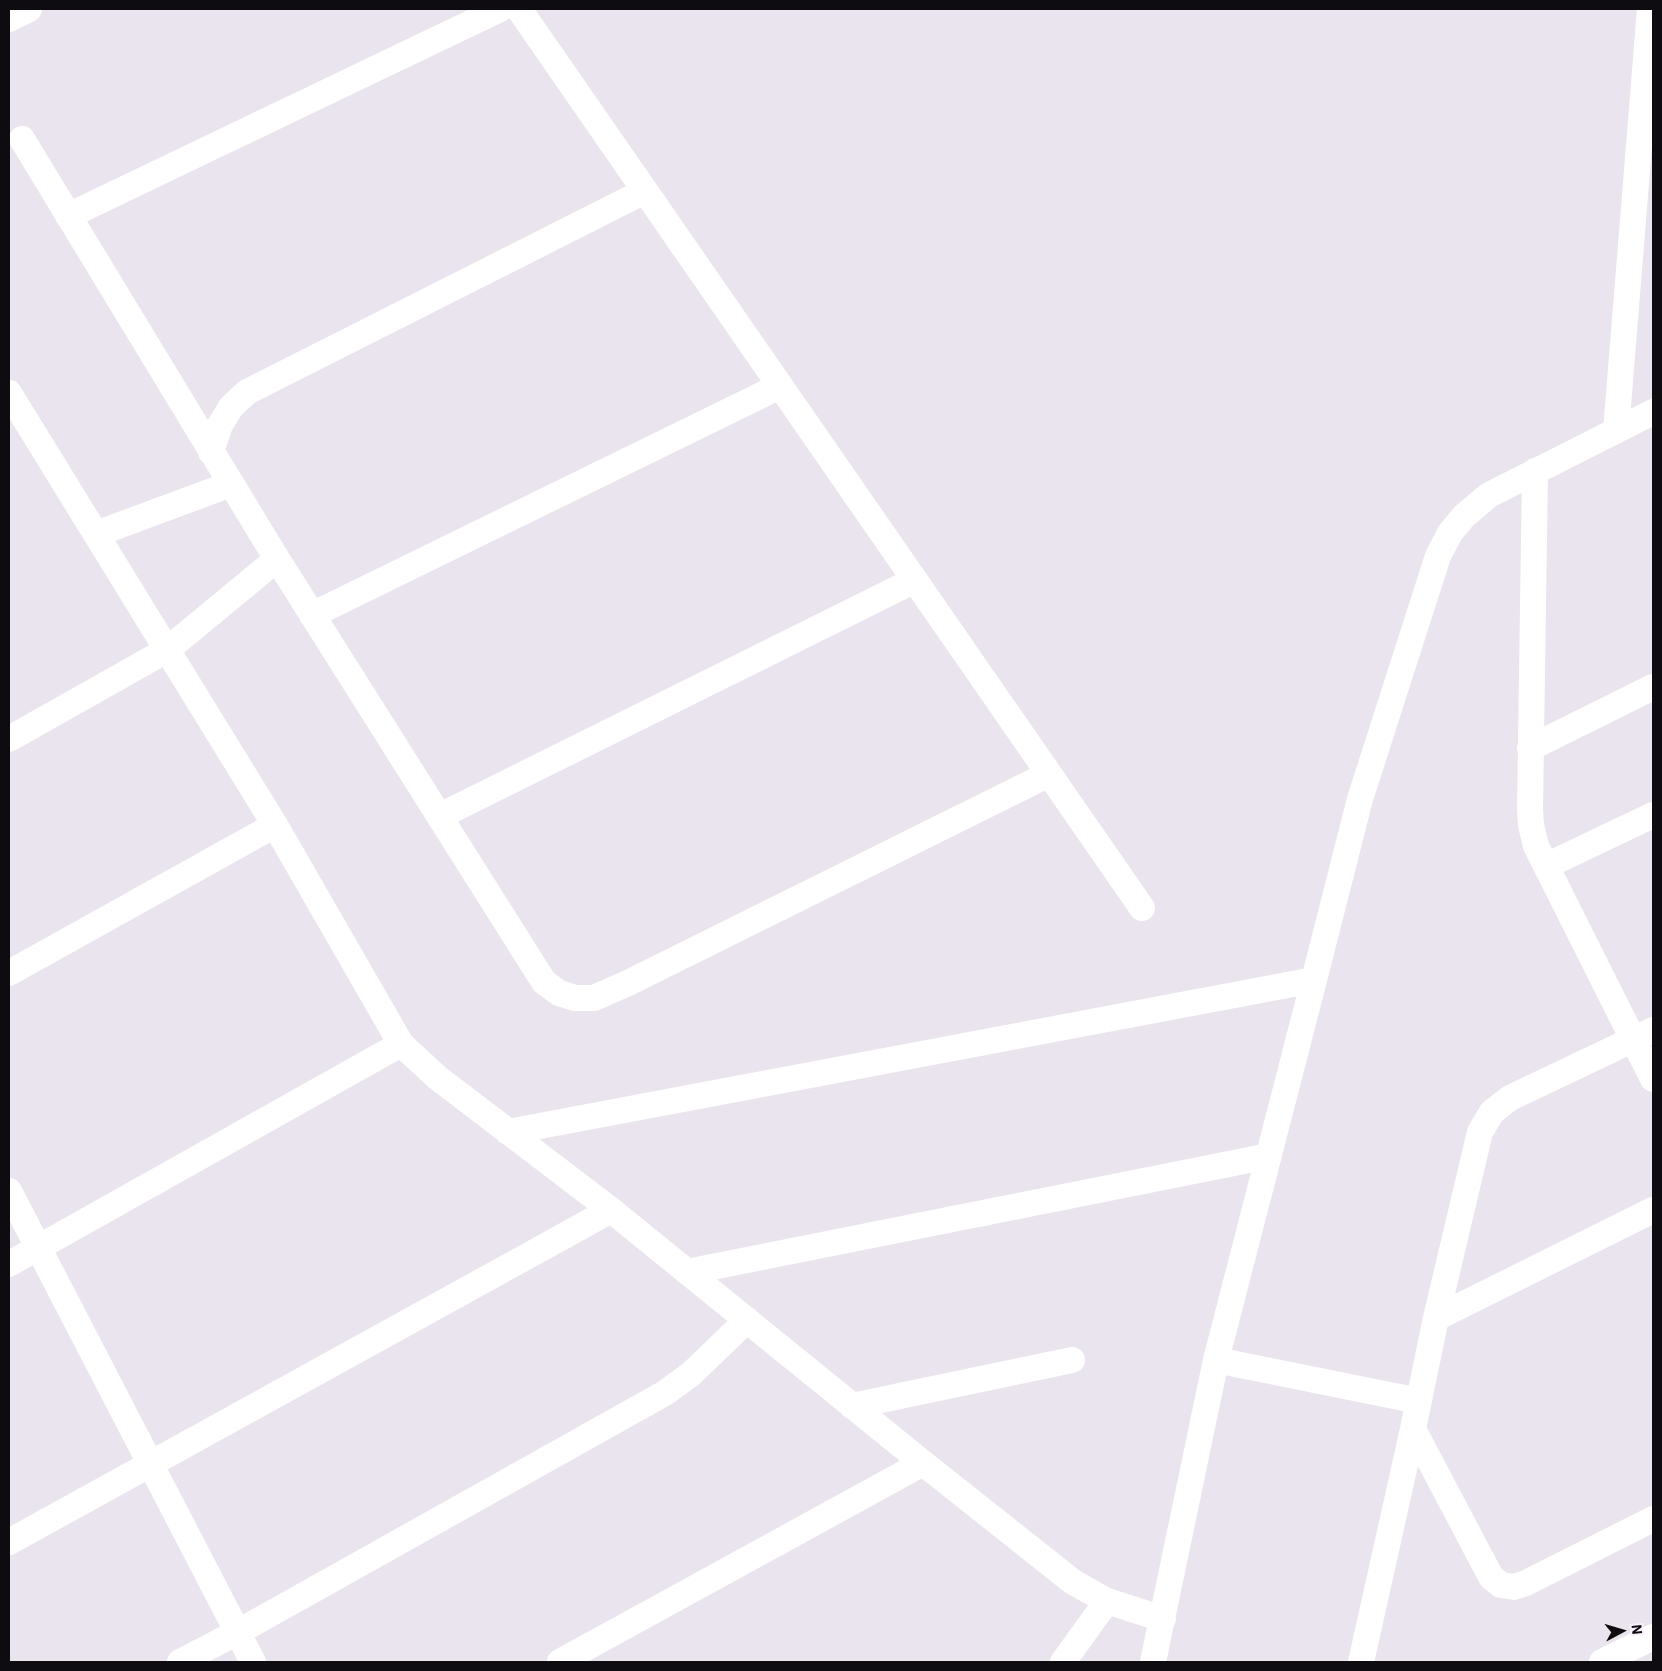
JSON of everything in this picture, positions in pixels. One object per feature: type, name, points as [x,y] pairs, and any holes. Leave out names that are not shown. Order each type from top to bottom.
[{"type":"street","points":[[9,19],[29,9]]},
{"type":"street","points":[[68,216],[500,9]]},
{"type":"street","points":[[519,9],[1142,908]]},
{"type":"street","points":[[1616,431],[1650,9]]},
{"type":"street","points":[[22,140],[312,615],[544,982],[559,993],[575,998],[594,998],[628,983],[1048,774]]},
{"type":"street","points":[[211,452],[220,425],[230,407],[247,392],[645,191]]},
{"type":"street","points":[[312,615],[780,386]]},
{"type":"street","points":[[9,393],[274,825],[401,1044],[438,1078],[611,1210],[852,1406],[1073,1582],[1107,1601],[1163,1619]]},
{"type":"street","points":[[1153,1662],[1216,1360],[1360,798],[1438,556],[1450,533],[1464,516],[1489,495],[1653,412]]},
{"type":"street","points":[[1535,472],[1530,748],[1531,825],[1536,846],[1546,866],[1643,1035],[1653,1079]]},
{"type":"street","points":[[96,534],[231,484]]},
{"type":"street","points":[[9,739],[167,650],[277,559]]},
{"type":"street","points":[[440,816],[915,580]]},
{"type":"street","points":[[1530,748],[1653,687]]},
{"type":"street","points":[[1546,866],[1653,815]]},
{"type":"street","points":[[9,973],[274,825]]},
{"type":"street","points":[[508,1132],[1314,980]]},
{"type":"street","points":[[1361,1662],[1436,1318],[1480,1132],[1492,1112],[1510,1098],[1643,1035]]},
{"type":"street","points":[[9,1264],[401,1044]]},
{"type":"street","points":[[687,1272],[1269,1156]]},
{"type":"street","points":[[9,1191],[253,1662]]},
{"type":"street","points":[[9,1542],[611,1210]]},
{"type":"street","points":[[1436,1318],[1653,1210]]},
{"type":"street","points":[[180,1662],[238,1632],[665,1393],[691,1374],[747,1320]]},
{"type":"street","points":[[852,1406],[1072,1360]]},
{"type":"street","points":[[1216,1360],[1419,1401]]},
{"type":"street","points":[[1413,1429],[1492,1577],[1500,1585],[1514,1587],[1526,1583],[1653,1518]]},
{"type":"street","points":[[560,1662],[923,1463]]},
{"type":"street","points":[[1063,1662],[1107,1601]]},
{"type":"street","points":[[1602,1662],[1653,1636]]}]
